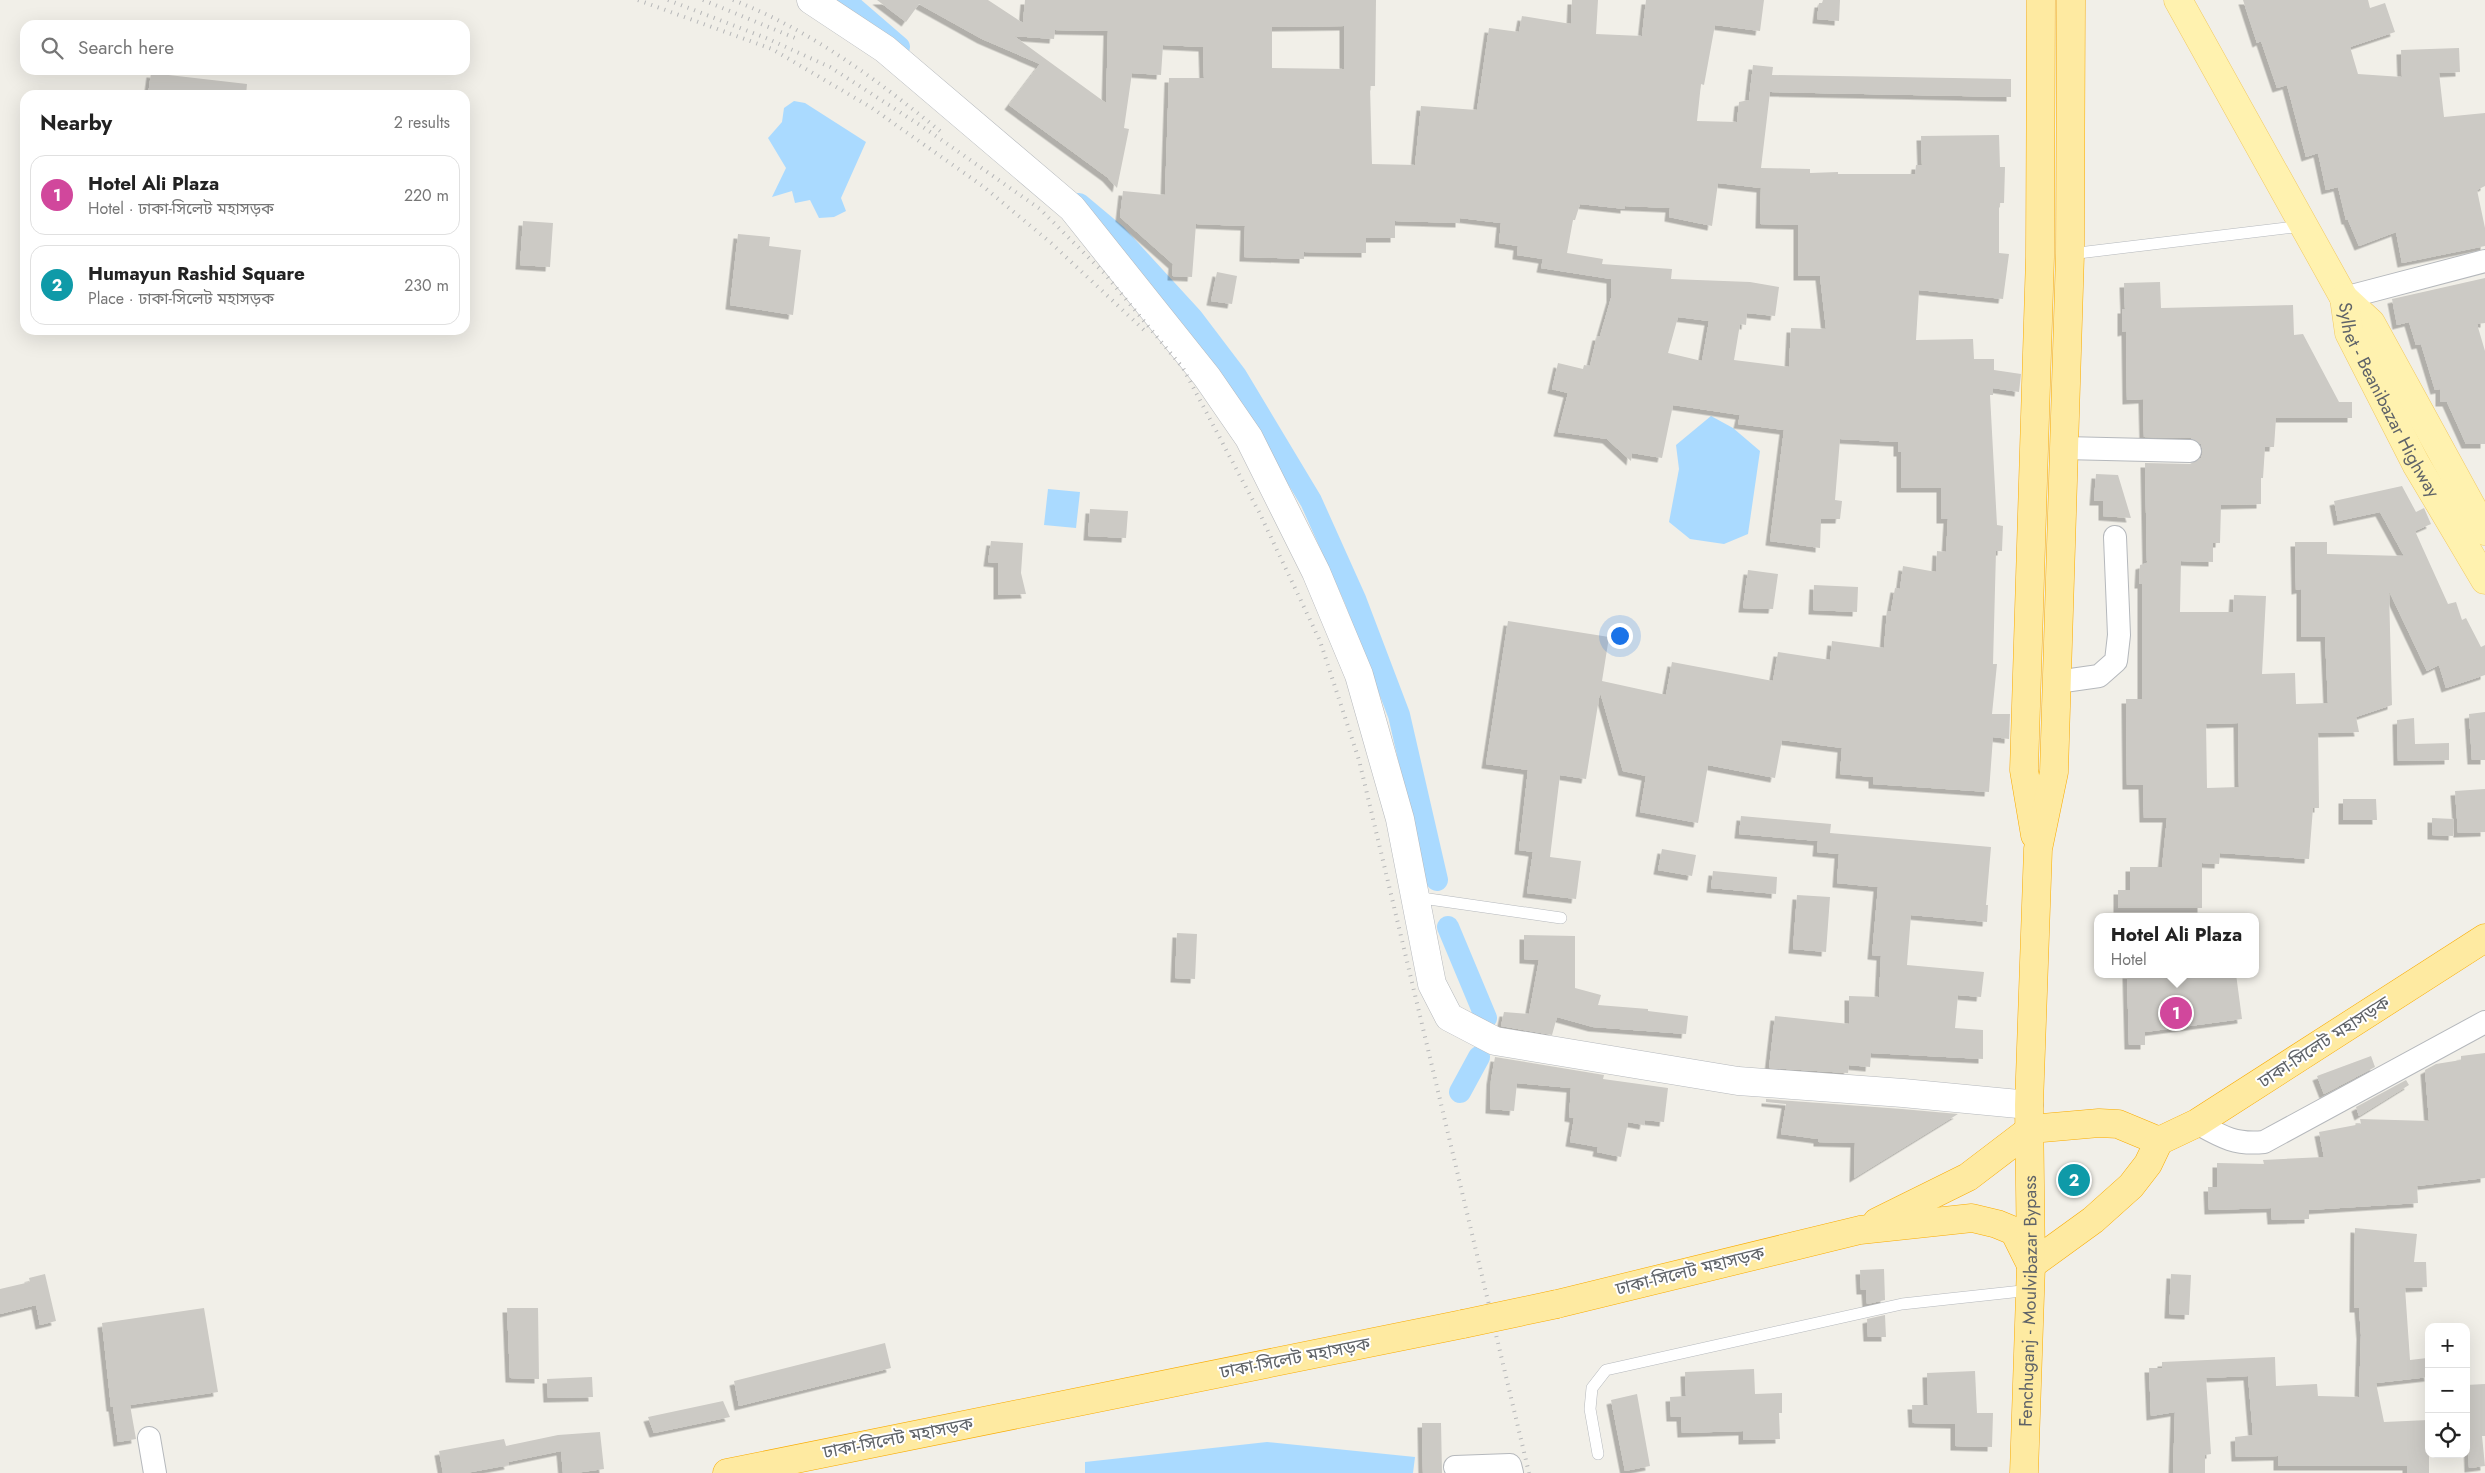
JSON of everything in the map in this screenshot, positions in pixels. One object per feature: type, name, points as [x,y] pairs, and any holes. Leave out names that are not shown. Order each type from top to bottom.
[{"type":"highway","points":[[2038,849],[2024,770],[2040,258],[2042,0]]},
{"type":"highway","points":[[2038,849],[2054,772],[2070,254],[2071,0]]},
{"type":"highway","name":"Fenchuganj - Moulvibazar Bypass","points":[[2024,1473],[2031,1278],[2030,1117],[2038,849]]},
{"type":"highway","name":"ঢাকা-সিলেট মহাসড়ক","points":[[2159,1142],[2198,1123],[2485,938]]},
{"type":"highway","points":[[2030,1117],[2118,1124],[2159,1142],[2148,1164],[2131,1186],[2031,1278]]},
{"type":"highway","name":"ঢাকা-সিলেট মহাসড়ক","points":[[1860,1230],[1968,1177],[2030,1117]]},
{"type":"highway","name":"ঢাকা-সিলেট মহাসড়ক","points":[[726,1473],[1463,1324],[1556,1304],[1860,1230],[1972,1218],[1998,1224],[2014,1231],[2031,1278]]},
{"type":"main road","points":[[2178,0],[2344,298]]},
{"type":"main road","name":"Sylhet - Beanibazar Highway","points":[[2344,298],[2370,323],[2485,531]]},
{"type":"main road","name":"Sylhet - Beanibazar Highway","points":[[2344,298],[2349,333],[2416,464],[2485,580]]},
{"type":"street","points":[[811,0],[885,49],[977,124],[1072,208],[1207,377],[1249,438],[1316,572],[1359,675],[1400,820],[1432,984],[1449,1017],[1495,1041],[1738,1081],[1903,1093],[2030,1117]]},
{"type":"street","points":[[2344,298],[2485,261]]},
{"type":"street","points":[[2064,448],[2190,451]]},
{"type":"street","points":[[2057,682],[2099,676],[2116,660],[2119,634],[2115,537]]},
{"type":"street","points":[[2198,1123],[2229,1141],[2264,1142],[2485,1022]]},
{"type":"street","points":[[149,1438],[154,1473]]},
{"type":"street","points":[[1455,1467],[1510,1464],[1512,1473]]},
{"type":"lane","points":[[2070,254],[2303,226]]},
{"type":"lane","points":[[1415,897],[1561,918]]},
{"type":"lane","points":[[1598,1454],[1590,1409],[1592,1388],[1606,1370],[1902,1304],[2031,1278]]},
{"type":"water","points":[[794,101],[805,103],[866,142],[841,198],[846,211],[834,217],[819,218],[810,200],[795,203],[792,191],[772,197],[786,168],[768,138],[782,122],[784,108]]},
{"type":"water","points":[[1711,416],[1733,428],[1760,451],[1748,534],[1724,544],[1690,539],[1669,522],[1679,469],[1676,445]]},
{"type":"water","points":[[1048,489],[1080,492],[1076,528],[1044,525]]},
{"type":"water","points":[[1267,1442],[1415,1457],[1413,1473],[1085,1473],[1085,1462]]},
{"type":"building","points":[[877,0],[988,0],[1023,23],[1025,0],[1376,0],[1375,86],[1370,86],[1372,164],[1415,165],[1421,106],[1477,110],[1489,28],[1519,32],[1522,16],[1571,24],[1572,0],[1598,0],[1596,34],[1642,36],[1646,0],[1764,0],[1760,31],[1715,25],[1704,85],[1701,84],[1697,121],[1737,122],[1739,102],[1749,100],[1753,65],[1773,67],[1772,75],[2011,79],[2011,97],[1770,92],[1761,168],[1810,169],[1810,173],[1915,174],[1916,165],[1922,165],[1921,136],[1999,135],[2000,167],[2005,167],[2004,203],[1999,203],[1999,253],[2009,254],[2003,299],[1919,290],[1916,340],[1973,339],[1974,359],[1994,359],[1994,370],[2021,374],[2019,392],[1993,388],[1993,395],[1990,395],[1997,525],[2003,526],[2002,551],[1996,551],[1993,664],[1997,664],[1992,714],[2010,714],[2009,739],[1993,737],[1989,792],[1873,784],[1873,777],[1840,774],[1842,748],[1782,740],[1775,778],[1708,765],[1698,823],[1640,812],[1646,776],[1623,771],[1600,692],[1586,779],[1560,775],[1550,857],[1581,861],[1576,899],[1527,893],[1533,852],[1519,850],[1528,770],[1486,764],[1508,621],[1609,637],[1602,681],[1666,695],[1672,662],[1773,681],[1778,652],[1830,660],[1832,641],[1884,648],[1887,611],[1891,611],[1895,588],[1900,589],[1903,566],[1936,572],[1937,551],[1946,552],[1948,519],[1941,519],[1941,488],[1901,488],[1901,452],[1898,452],[1898,442],[1840,439],[1835,500],[1842,501],[1840,519],[1821,519],[1820,548],[1770,541],[1784,430],[1738,424],[1740,415],[1673,405],[1662,458],[1632,453],[1631,461],[1607,439],[1558,432],[1568,393],[1552,389],[1558,363],[1583,369],[1584,365],[1590,366],[1597,336],[1600,336],[1611,298],[1611,279],[1541,268],[1543,259],[1517,255],[1518,246],[1499,243],[1501,223],[1460,218],[1460,223],[1395,221],[1395,238],[1366,238],[1366,253],[1304,252],[1304,259],[1244,257],[1245,226],[1196,224],[1192,277],[1172,276],[1173,264],[1120,217],[1123,191],[1165,195],[1169,78],[1204,78],[1203,47],[1163,45],[1161,75],[1132,73],[1124,128],[1129,129],[1117,188],[1107,177],[1009,105],[1040,64],[982,39],[919,4],[906,22]],"holes":[[[1344,26],[1344,69],[1272,68],[1272,27]],[[1055,30],[1108,31],[1106,103],[1014,36],[1054,39]],[[1718,183],[1761,188],[1760,224],[1798,225],[1798,276],[1820,276],[1826,329],[1791,328],[1789,367],[1734,360],[1740,324],[1746,325],[1747,313],[1775,316],[1779,287],[1750,282],[1671,279],[1672,269],[1602,264],[1603,259],[1567,253],[1573,220],[1575,220],[1580,204],[1625,209],[1625,206],[1670,208],[1669,217],[1712,226]],[[1678,317],[1709,321],[1702,361],[1668,353]]]},
{"type":"building","points":[[1823,0],[1840,0],[1839,21],[1817,19],[1819,3],[1822,3]]},
{"type":"building","points":[[2243,0],[2368,0],[2370,8],[2385,3],[2395,32],[2350,47],[2358,74],[2402,77],[2401,50],[2459,48],[2460,72],[2439,73],[2444,117],[2485,113],[2485,186],[2477,190],[2485,228],[2485,246],[2402,263],[2396,232],[2359,246],[2348,220],[2346,220],[2338,187],[2326,190],[2318,153],[2306,157],[2287,85],[2277,88],[2261,41],[2257,43]]},
{"type":"building","points":[[151,75],[168,75],[247,84],[246,90],[149,90]]},
{"type":"building","points":[[523,221],[553,223],[550,267],[520,265]]},
{"type":"building","points":[[738,234],[770,237],[769,246],[801,250],[793,315],[730,305]]},
{"type":"building","points":[[1217,272],[1237,276],[1232,304],[1211,301]]},
{"type":"building","points":[[2485,278],[2485,323],[2477,324],[2485,351],[2485,444],[2466,444],[2447,402],[2440,402],[2440,389],[2435,390],[2421,344],[2416,345],[2409,322],[2397,325],[2392,299]]},
{"type":"building","points":[[2160,282],[2161,308],[2293,305],[2294,335],[2303,334],[2339,402],[2352,402],[2352,418],[2276,418],[2274,447],[2265,447],[2263,478],[2261,478],[2261,504],[2221,505],[2220,543],[2213,543],[2213,562],[2181,561],[2180,612],[2233,612],[2234,595],[2266,596],[2262,674],[2295,673],[2296,704],[2328,703],[2325,637],[2301,637],[2301,589],[2296,590],[2295,542],[2327,542],[2327,554],[2404,556],[2380,512],[2338,521],[2334,501],[2402,486],[2416,512],[2424,508],[2431,524],[2415,531],[2448,604],[2456,602],[2462,620],[2466,618],[2481,647],[2485,645],[2485,675],[2446,688],[2439,665],[2427,671],[2389,591],[2392,705],[2356,717],[2359,732],[2318,733],[2319,808],[2313,808],[2309,859],[2220,853],[2219,864],[2202,863],[2202,908],[2118,908],[2118,890],[2130,890],[2130,867],[2162,867],[2167,818],[2144,818],[2143,785],[2127,785],[2126,699],[2142,699],[2142,584],[2139,584],[2140,565],[2147,563],[2145,463],[2190,464],[2201,458],[2203,452],[2201,444],[2191,438],[2144,437],[2143,399],[2127,400],[2126,331],[2122,332],[2122,309],[2125,309],[2124,283]],"holes":[[[2238,723],[2239,787],[2207,788],[2206,724]]]},
{"type":"building","points":[[2096,474],[2118,475],[2131,518],[2103,516],[2103,501],[2094,501]]},
{"type":"building","points":[[1090,509],[1128,511],[1126,538],[1088,536]]},
{"type":"building","points":[[991,541],[1023,543],[1021,573],[1026,594],[998,595],[998,563],[988,562]]},
{"type":"building","points":[[1748,570],[1778,574],[1773,609],[1743,608]]},
{"type":"building","points":[[1814,585],[1858,587],[1857,612],[1813,610]]},
{"type":"building","points":[[2485,712],[2485,760],[2472,760],[2469,714]]},
{"type":"building","points":[[2414,718],[2415,744],[2449,743],[2449,760],[2398,761],[2397,720]]},
{"type":"building","points":[[2485,789],[2485,832],[2458,833],[2455,791]]},
{"type":"building","points":[[2343,799],[2376,799],[2377,820],[2343,820]]},
{"type":"building","points":[[1741,816],[1831,824],[1830,833],[1991,847],[1986,905],[1988,905],[1987,922],[1911,915],[1907,965],[1984,972],[1981,997],[1958,995],[1955,1028],[1983,1030],[1983,1059],[1871,1053],[1870,1067],[1849,1065],[1848,1073],[1769,1068],[1775,1016],[1849,1024],[1849,996],[1879,997],[1881,956],[1872,955],[1878,887],[1837,883],[1839,854],[1817,852],[1818,841],[1739,834]]},
{"type":"building","points":[[2432,818],[2454,819],[2453,836],[2432,835]]},
{"type":"building","points":[[1662,849],[1696,855],[1692,876],[1658,870]]},
{"type":"building","points":[[1713,871],[1777,877],[1776,894],[1711,888]]},
{"type":"building","points":[[1797,895],[1830,897],[1826,952],[1793,949]]},
{"type":"building","points":[[1177,933],[1197,934],[1195,979],[1175,978]]},
{"type":"building","points":[[1524,935],[1575,936],[1575,988],[1601,995],[1598,1005],[1648,1009],[1648,1011],[1688,1016],[1686,1034],[1593,1027],[1557,1017],[1552,1035],[1501,1026],[1504,1012],[1529,1014],[1539,960],[1524,959]]},
{"type":"building","points":[[2127,978],[2237,978],[2242,1019],[2145,1032],[2145,1045],[2129,1045]]},
{"type":"building","points":[[2485,1053],[2485,1178],[2417,1186],[2418,1203],[2309,1210],[2309,1219],[2272,1220],[2271,1208],[2209,1210],[2208,1187],[2217,1187],[2217,1163],[2264,1164],[2263,1160],[2324,1157],[2319,1132],[2361,1124],[2360,1119],[2429,1121],[2425,1070],[2436,1064],[2461,1060],[2461,1056]]},
{"type":"building","points":[[2371,1056],[2375,1067],[2324,1094],[2317,1076]]},
{"type":"building","points":[[1495,1057],[1604,1075],[1603,1079],[1668,1088],[1664,1122],[1645,1120],[1644,1125],[1628,1122],[1621,1157],[1597,1152],[1598,1147],[1570,1142],[1574,1118],[1569,1117],[1571,1088],[1517,1083],[1514,1111],[1490,1109],[1491,1080]]},
{"type":"building","points":[[2406,1080],[2409,1085],[2359,1116],[2356,1107]]},
{"type":"building","points":[[1766,1099],[1958,1114],[1854,1178],[1855,1143],[1818,1142],[1818,1139],[1781,1134],[1786,1104],[1766,1102]]},
{"type":"building","points":[[2355,1228],[2417,1234],[2414,1262],[2426,1262],[2427,1287],[2405,1288],[2410,1360],[2425,1358],[2425,1377],[2376,1383],[2384,1422],[2425,1420],[2425,1458],[2429,1458],[2429,1473],[2407,1473],[2407,1466],[2278,1466],[2278,1456],[2236,1457],[2235,1437],[2253,1435],[2248,1376],[2206,1378],[2211,1454],[2205,1455],[2205,1473],[2173,1473],[2175,1412],[2151,1416],[2149,1368],[2162,1368],[2162,1362],[2275,1357],[2276,1386],[2317,1384],[2318,1396],[2359,1397],[2361,1335],[2359,1308],[2354,1308]]},
{"type":"building","points":[[1884,1269],[1885,1300],[1867,1304],[1866,1290],[1861,1290],[1860,1270]]},
{"type":"building","points":[[45,1274],[56,1321],[40,1325],[36,1305],[0,1314],[0,1289],[30,1282],[29,1278]]},
{"type":"building","points":[[2171,1274],[2191,1275],[2189,1315],[2169,1314]]},
{"type":"building","points":[[204,1308],[218,1392],[130,1405],[136,1439],[118,1442],[113,1407],[111,1407],[102,1323]]},
{"type":"building","points":[[507,1308],[538,1308],[539,1379],[510,1378]]},
{"type":"building","points":[[1885,1315],[1886,1337],[1868,1337],[1867,1319]]},
{"type":"building","points":[[885,1343],[891,1368],[739,1406],[734,1381]]},
{"type":"building","points":[[1754,1369],[1755,1394],[1782,1393],[1782,1413],[1779,1413],[1780,1439],[1743,1440],[1743,1431],[1682,1433],[1681,1417],[1671,1417],[1670,1397],[1686,1396],[1685,1372]]},
{"type":"building","points":[[1975,1371],[1977,1413],[1993,1413],[1992,1447],[1955,1446],[1955,1424],[1913,1423],[1912,1405],[1928,1405],[1927,1373]]},
{"type":"building","points":[[592,1377],[593,1397],[548,1398],[547,1379]]},
{"type":"building","points":[[2485,1384],[2485,1436],[2482,1436],[2485,1466],[2469,1468],[2470,1458],[2470,1385]]},
{"type":"building","points":[[1637,1394],[1650,1466],[1625,1471],[1611,1400]]},
{"type":"building","points":[[723,1401],[730,1417],[654,1433],[648,1417]]},
{"type":"building","points":[[1422,1423],[1441,1423],[1442,1473],[1423,1473]]},
{"type":"building","points":[[600,1432],[604,1469],[563,1473],[561,1451],[508,1462],[509,1465],[466,1473],[443,1473],[439,1451],[504,1439],[506,1446],[558,1435]]},
{"type":"waterway","points":[[842,0],[899,47]]},
{"type":"waterway","points":[[1079,204],[1116,235],[1192,318],[1236,376],[1311,501],[1355,599],[1399,715],[1437,880]]},
{"type":"waterway","points":[[1448,927],[1486,1018]]},
{"type":"waterway","points":[[1460,1092],[1479,1057]]},
{"type":"railway","points":[[638,0],[772,49],[872,108],[984,187],[1051,243],[1145,331]]},
{"type":"railway","points":[[668,0],[766,38],[830,67],[926,129],[1040,209],[1104,273],[1183,368],[1259,512],[1320,641],[1359,760],[1529,1473]]},
{"type":"railway","points":[[703,0],[800,40]]},
{"type":"railway","points":[[733,0],[789,26],[841,57],[940,131]]},
{"type":"place","name":"Hotel Ali Plaza","points":[[2176,1013]]},
{"type":"place","name":"Humayun Rashid Square","points":[[2074,1180]]}]
